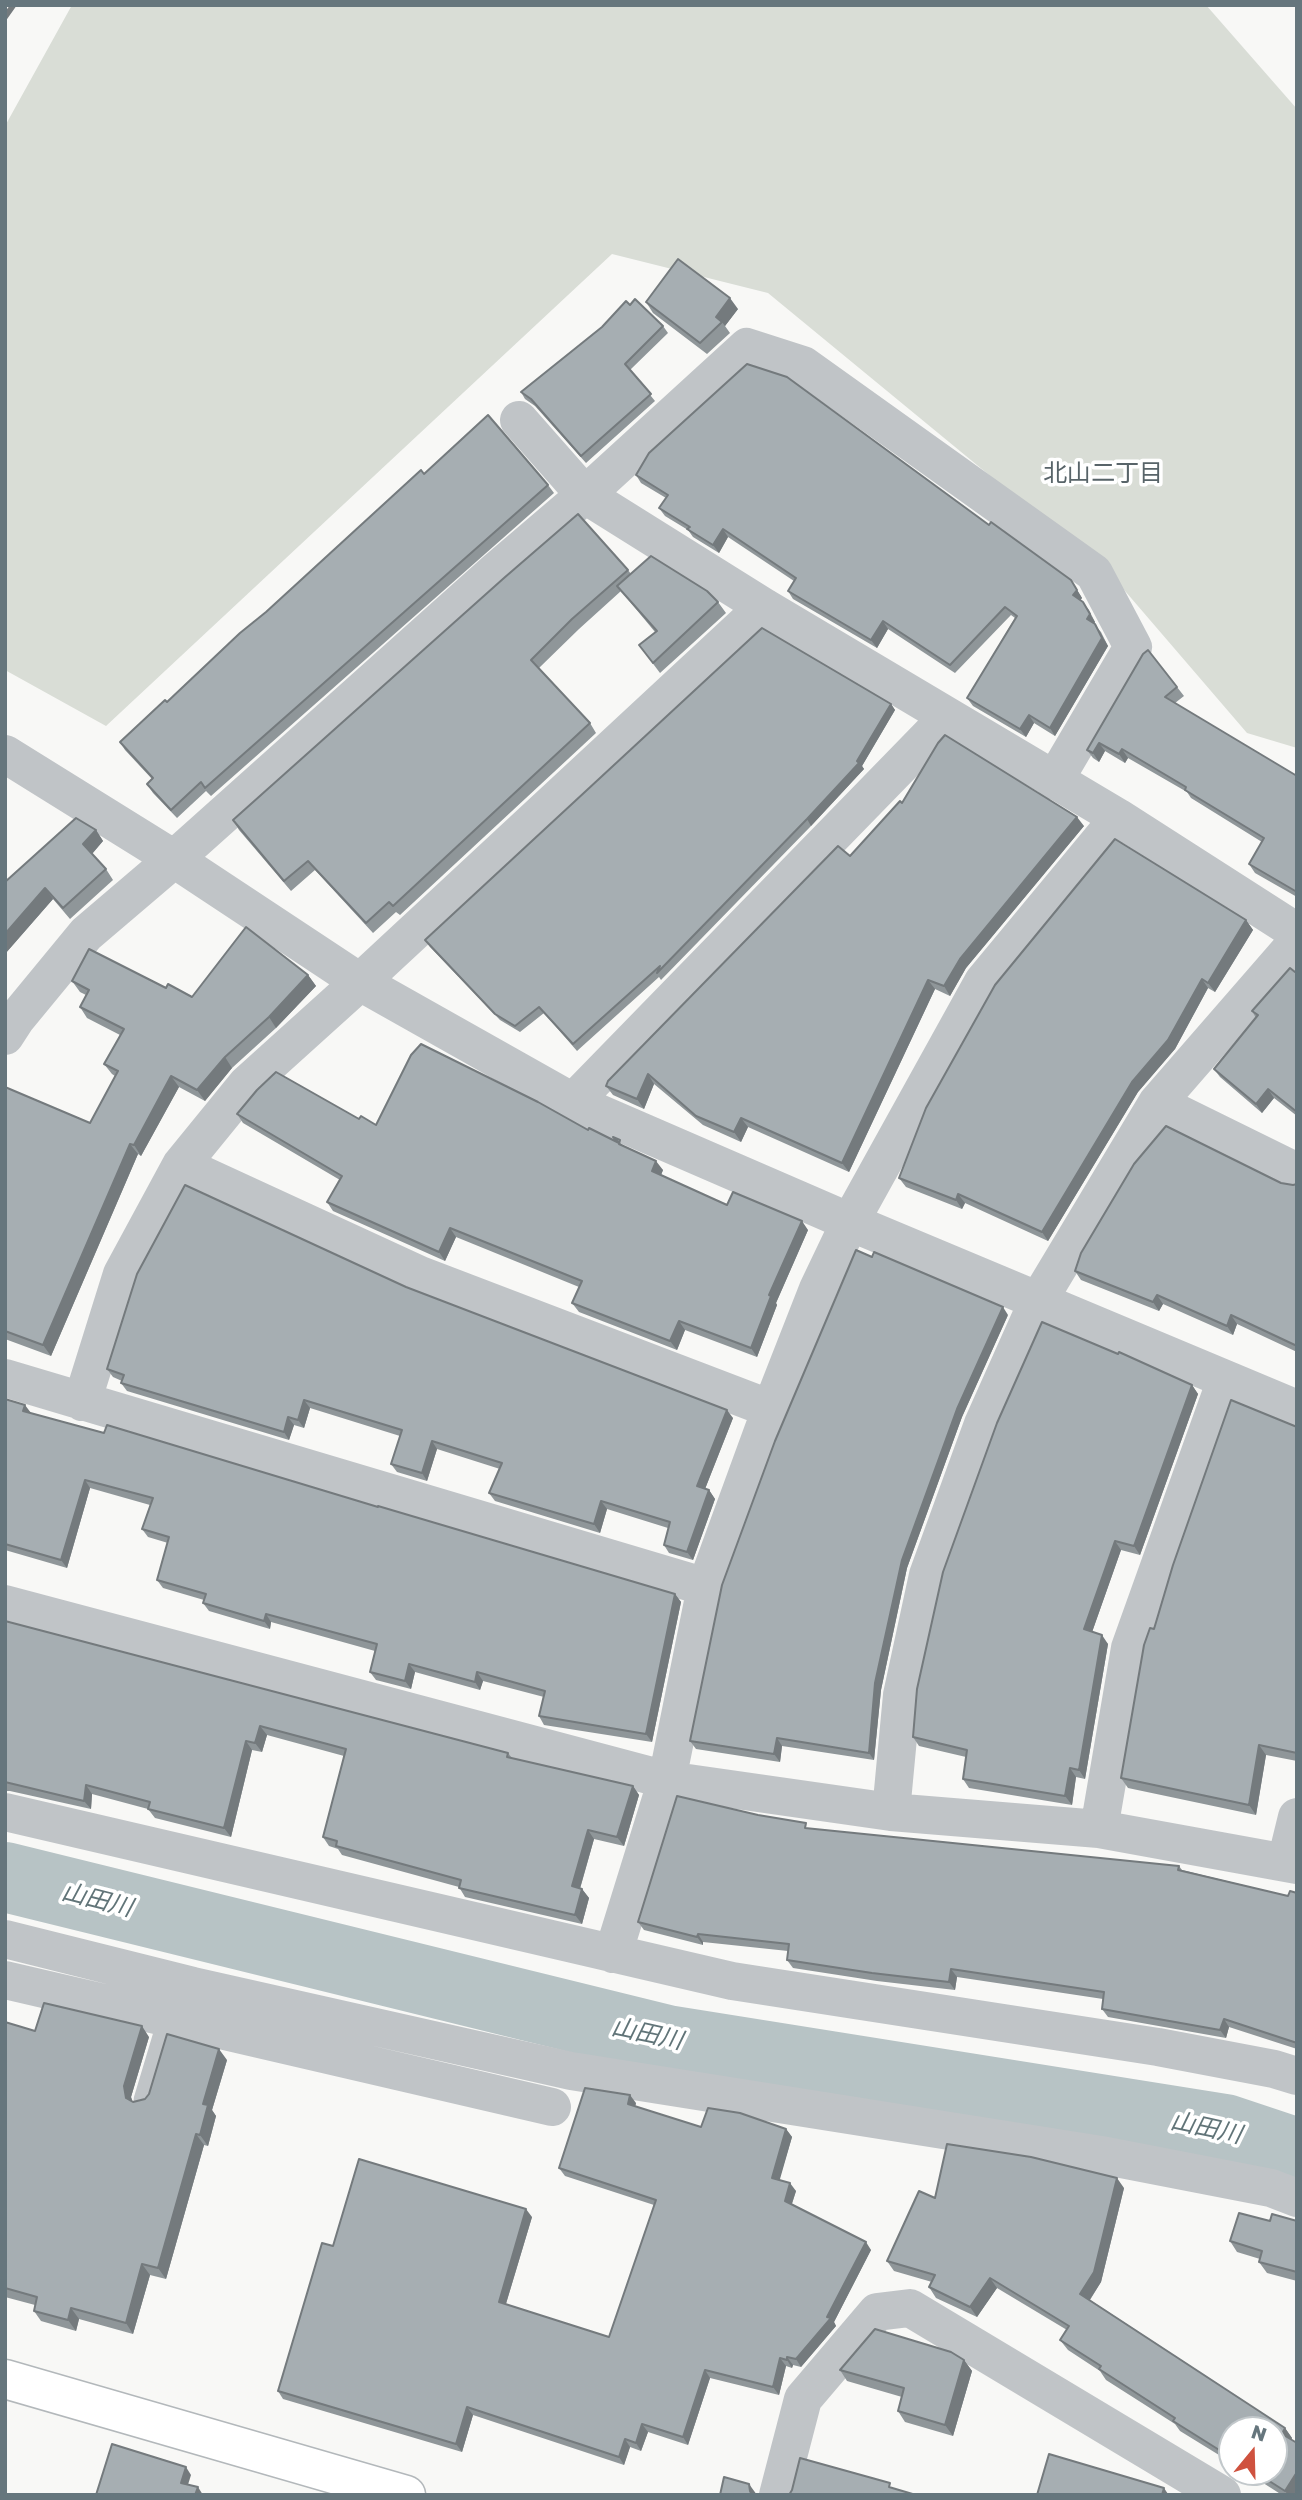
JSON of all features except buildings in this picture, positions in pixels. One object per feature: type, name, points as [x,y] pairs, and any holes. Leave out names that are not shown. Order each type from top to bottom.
[{"type":"street","points":[[5,1036],[86,934],[174,859],[496,571],[586,495],[747,347],[803,365],[1094,573],[1133,647],[1054,781]]},
{"type":"street","points":[[519,420],[586,495],[947,718],[1119,818],[1297,932]]},
{"type":"street","points":[[82,1402],[122,1274],[181,1166],[247,1084],[764,607]]},
{"type":"street","points":[[573,1102],[947,718]]},
{"type":"street","points":[[5,754],[174,859],[360,982],[573,1102],[850,1222],[1297,1409]]},
{"type":"street","points":[[613,1954],[667,1780],[706,1587],[818,1289],[850,1222],[983,982],[1119,818]]},
{"type":"street","points":[[891,1812],[902,1695],[928,1575],[982,1424],[1038,1301],[1157,1103],[1297,942]]},
{"type":"street","points":[[1157,1103],[1297,1172]]},
{"type":"street","points":[[181,1166],[420,1275],[771,1409]]},
{"type":"street","points":[[5,1378],[706,1587]]},
{"type":"street","points":[[1099,1829],[1130,1648],[1226,1380]]},
{"type":"street","points":[[5,1604],[667,1780],[891,1812],[1099,1829],[1291,1863],[1297,1817]]},
{"type":"street","points":[[5,1812],[732,1981],[1158,2047],[1275,2069],[1297,2076]]},
{"type":"street","points":[[5,1939],[193,1986],[571,2071],[1101,2155],[1271,2188],[1297,2198]]},
{"type":"street","points":[[5,1980],[552,2107]]},
{"type":"street","points":[[778,2495],[803,2399],[877,2312],[910,2308],[1222,2495]]},
{"type":"street","points":[[5,2379],[406,2495]]},
{"type":"lane","points":[[145,2101],[168,2020]]},
{"type":"shaded area","points":[[72,5],[1206,5],[1297,109],[1297,748],[1247,733],[1113,577],[768,293],[612,254],[106,726],[5,670],[5,126]]},
{"type":"waterway","name":"山田川","points":[[5,1877],[667,2040],[1225,2129],[1297,2153]]},
{"type":"district","name":"北山二丁目","points":[[1103,473]]}]
